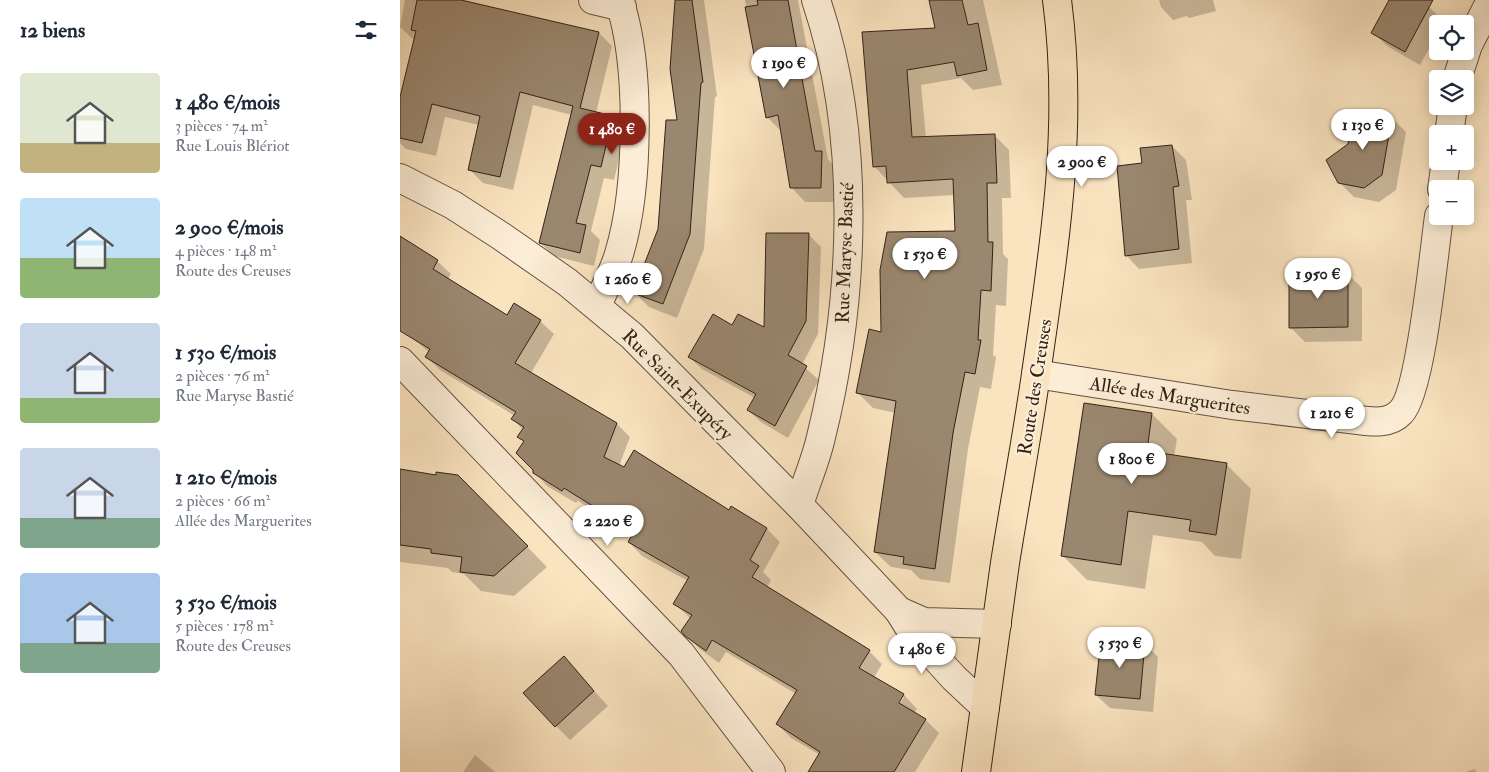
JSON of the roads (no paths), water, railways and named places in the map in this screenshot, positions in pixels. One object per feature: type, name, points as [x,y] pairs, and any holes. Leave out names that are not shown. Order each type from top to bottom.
[{"type":"main road","name":"Route des Creuses","points":[[976,772],[1059,209],[1064,152],[1064,83],[1057,0]]},
{"type":"street","points":[[592,0],[620,4],[626,19],[634,96],[633,181],[619,254],[597,306]]},
{"type":"street","name":"Rue Maryse Bastié","points":[[799,505],[821,438],[835,372],[843,319],[848,255],[845,133],[838,82],[816,0]]},
{"type":"street","points":[[1460,70],[1464,54],[1489,4]]},
{"type":"street","name":"Rue Saint-Exupéry","points":[[400,178],[453,205],[501,236],[597,306],[632,336],[799,505],[899,611],[918,639],[985,707]]},
{"type":"street","name":"Allée des Marguerites","points":[[1036,374],[1242,406],[1375,422],[1391,419],[1402,411],[1415,382],[1438,225]]},
{"type":"street","points":[[400,361],[681,654],[771,772]]},
{"type":"street","name":"Rue Saint-Exupéry","points":[[899,611],[924,622],[997,624]]}]
